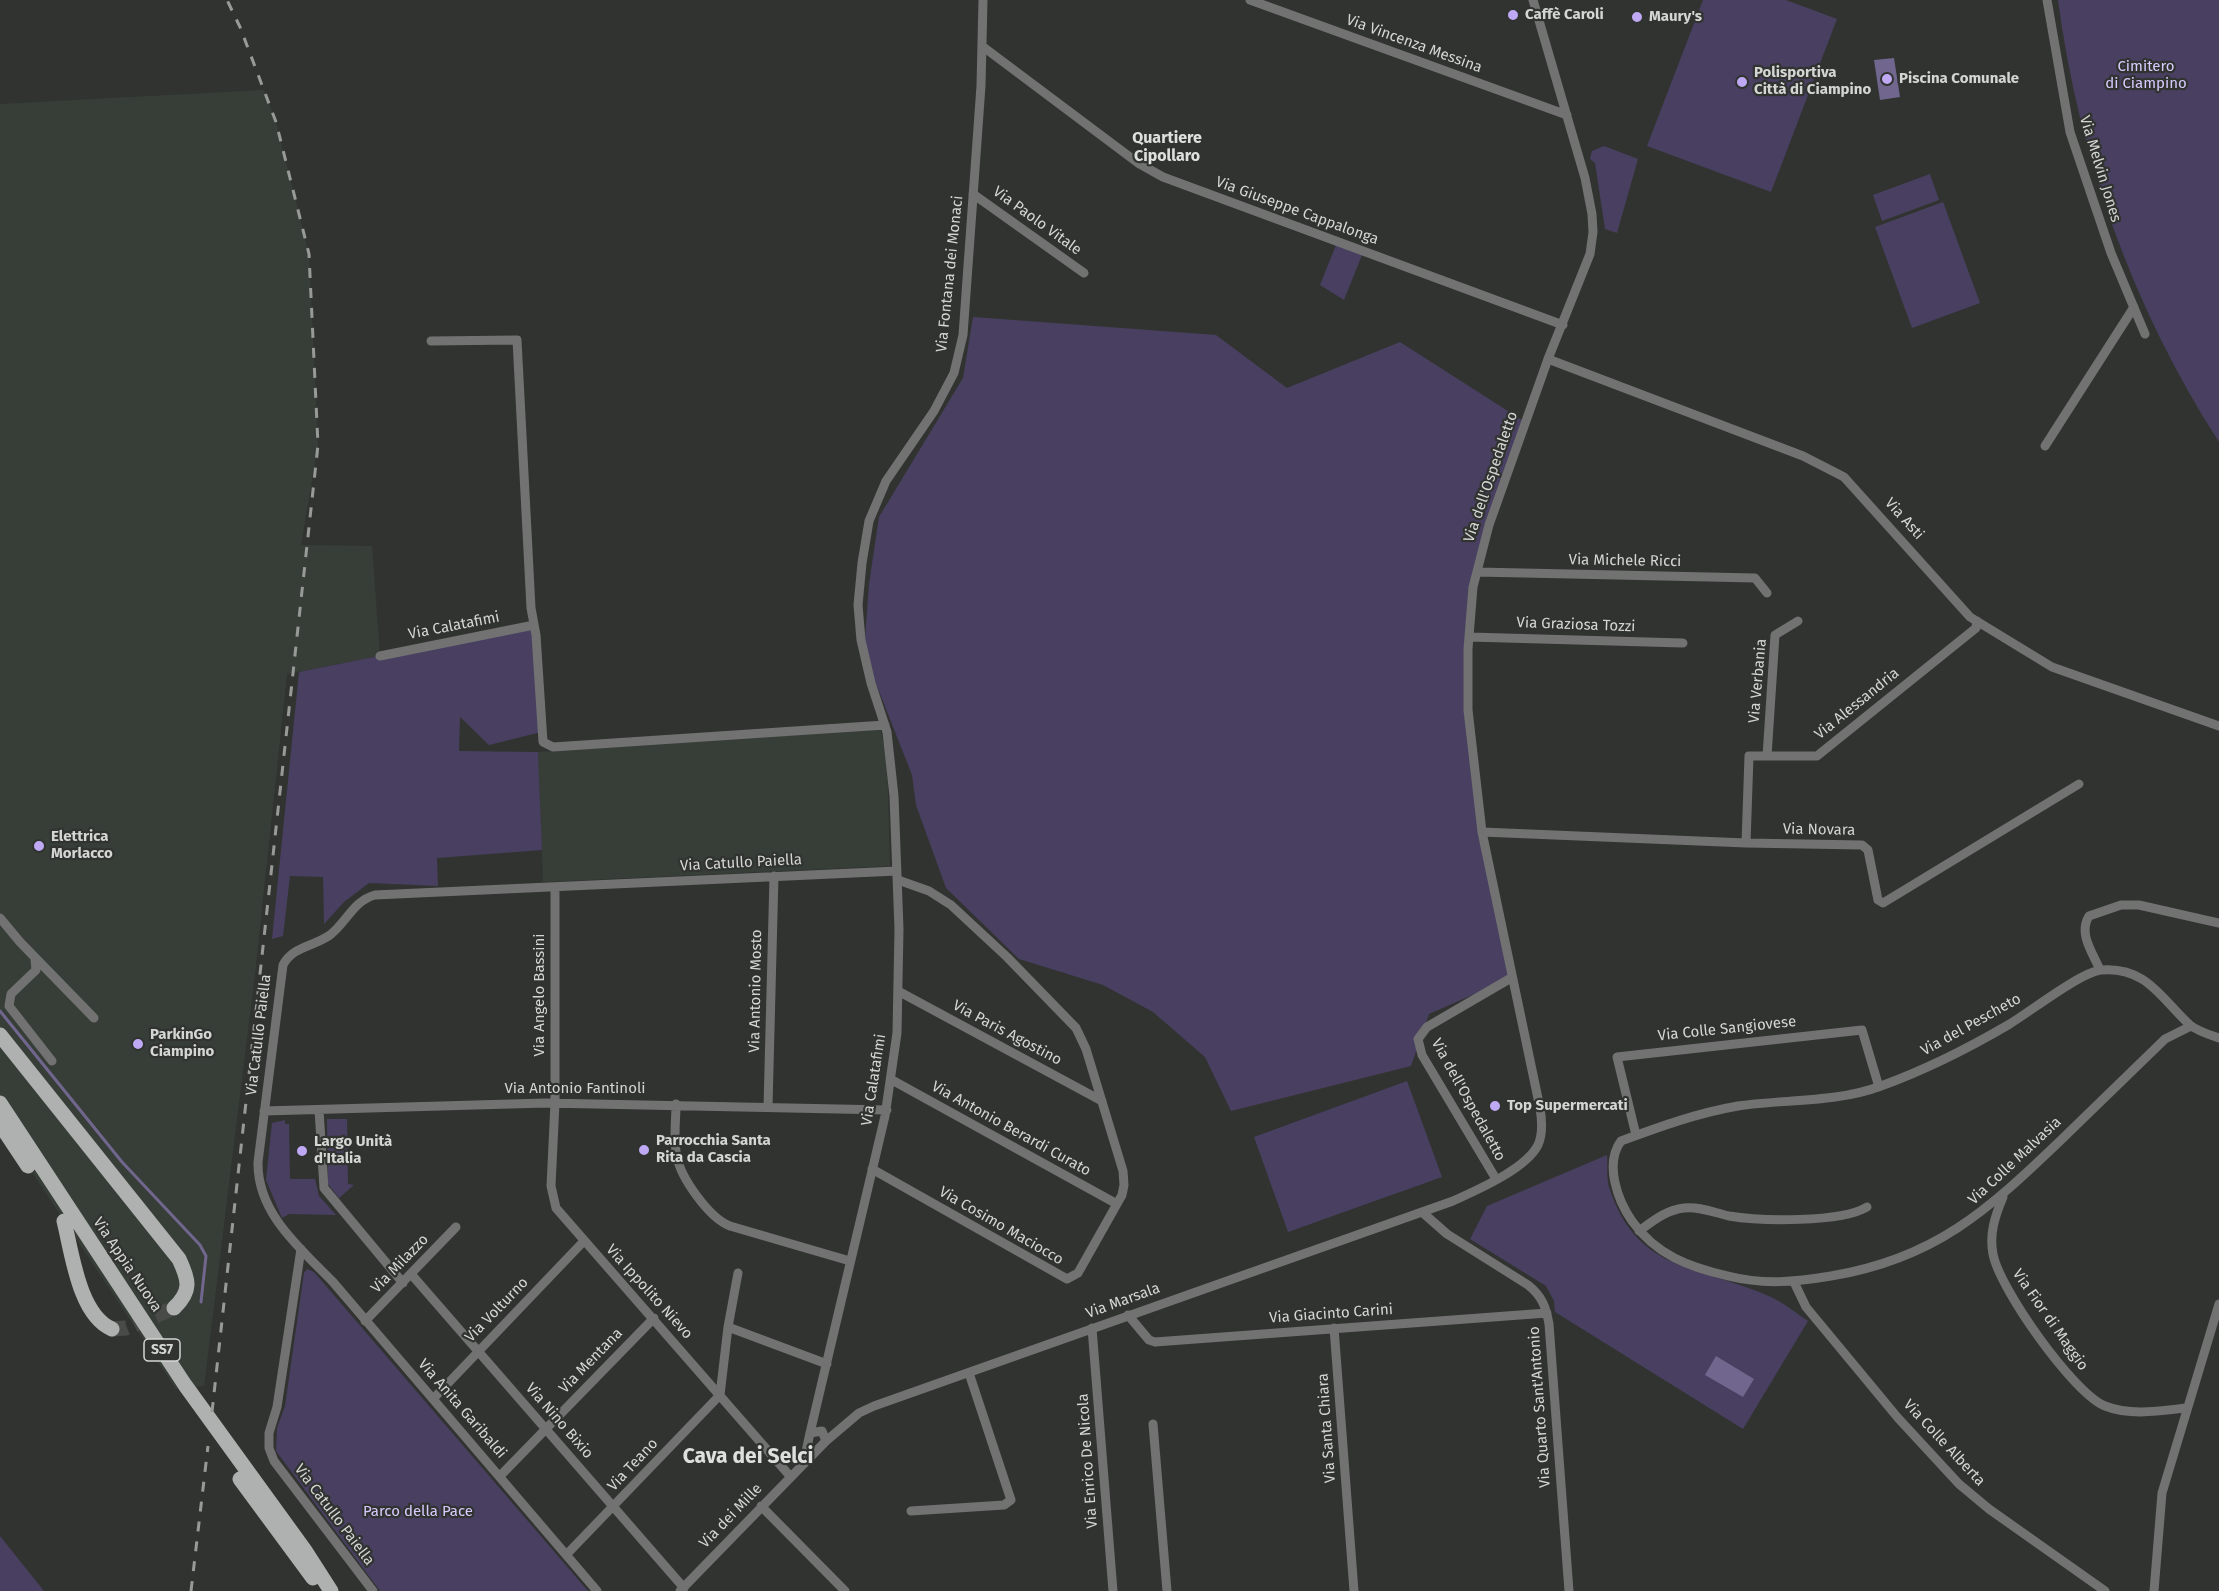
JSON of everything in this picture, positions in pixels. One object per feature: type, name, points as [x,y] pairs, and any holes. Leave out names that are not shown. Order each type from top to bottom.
[{"type":"main road","points":[[0,1035],[179,1259],[188,1278],[184,1299],[174,1308]]},
{"type":"main road","name":"Via Appia Nuova","points":[[0,1103],[185,1385],[306,1552],[331,1591]]},
{"type":"main road","name":"Via Appia Nuova","points":[[0,1124],[176,1389],[323,1591]]},
{"type":"main road","points":[[64,1221],[78,1280],[90,1310],[101,1324],[112,1329]]},
{"type":"street","name":"Via Fontana dei Monaci","points":[[862,563],[868,522],[886,481],[934,411],[954,373],[963,335],[983,0]]},
{"type":"street","name":"Via Vincenza Messina","points":[[1250,0],[1567,115]]},
{"type":"street","name":"Via dell'Ospedaletto","points":[[1422,1212],[1453,1201],[1496,1179],[1533,1152],[1540,1139],[1542,1125],[1510,978],[1482,832],[1468,710],[1468,637],[1477,572],[1488,525],[1548,359],[1590,254],[1593,232],[1585,178],[1533,0]]},
{"type":"street","name":"Via Melvin Jones","points":[[2047,0],[2070,132],[2111,253],[2145,334]]},
{"type":"street","name":"Via Giuseppe Cappalonga","points":[[982,46],[1138,163],[1163,177],[1563,325]]},
{"type":"street","name":"Via Paolo Vitale","points":[[973,194],[1084,273]]},
{"type":"street","points":[[2045,446],[2134,307]]},
{"type":"street","points":[[431,341],[517,340],[528,552],[543,742],[552,747],[885,725]]},
{"type":"street","name":"Via Asti","points":[[1548,359],[1803,456],[1846,478],[1970,617],[2052,667],[2219,726]]},
{"type":"street","name":"Via Calatafimi","points":[[810,1433],[887,1110],[892,1080],[898,992],[898,876],[894,796],[885,725],[871,683],[861,640],[858,605],[862,563]]},
{"type":"street","name":"Via Michele Ricci","points":[[1477,572],[1755,579],[1767,593]]},
{"type":"street","name":"Via Verbania","points":[[1767,756],[1774,635],[1798,621]]},
{"type":"street","name":"Via Alessandria","points":[[1767,756],[1817,756],[1976,628],[1977,621]]},
{"type":"street","name":"Via Calatafimi","points":[[380,656],[534,625]]},
{"type":"street","name":"Via Graziosa Tozzi","points":[[1468,637],[1683,643]]},
{"type":"street","points":[[1746,843],[1748,758],[1751,755],[1767,756]]},
{"type":"street","name":"Via Novara","points":[[1482,832],[1863,846],[1869,852],[1878,900],[1883,903],[2079,784]]},
{"type":"street","name":"Via Catullo Paiella","points":[[373,1591],[274,1461],[269,1448],[269,1433],[277,1407],[301,1249],[271,1212],[260,1187],[258,1162],[281,971],[293,952],[328,936],[357,904],[375,895],[774,876],[898,876],[951,905],[1069,1020],[1085,1045],[1124,1175],[1124,1189],[1116,1204]]},
{"type":"street","name":"Via Antonio Mosto","points":[[768,1107],[774,876]]},
{"type":"street","name":"Via Angelo Bassini","points":[[555,887],[555,1103]]},
{"type":"street","points":[[2219,923],[2139,904],[2121,905],[2089,916],[2084,925],[2085,934],[2100,970],[2130,974],[2156,988],[2191,1026],[2219,1038]]},
{"type":"street","points":[[0,918],[35,958],[94,1018]]},
{"type":"street","points":[[35,958],[36,970],[11,994],[9,1006],[52,1061]]},
{"type":"street","name":"Via del Pescheto","points":[[1636,1135],[1694,1116],[1738,1106],[1846,1095],[1879,1087],[1946,1059],[2072,984],[2100,970]]},
{"type":"street","name":"Via dell'Ospedaletto","points":[[1496,1179],[1422,1055],[1418,1040],[1427,1027],[1510,978]]},
{"type":"street","name":"Via Paris Agostino","points":[[898,992],[1102,1101]]},
{"type":"street","name":"Via Colle Malvasia","points":[[1636,1135],[1621,1141],[1615,1149],[1614,1176],[1617,1192],[1639,1231],[1648,1242],[1665,1254],[1710,1272],[1766,1283],[1794,1282],[1853,1272],[1895,1261],[1959,1230],[2004,1194],[2165,1040],[2191,1026]]},
{"type":"street","name":"Via Colle Sangiovese","points":[[1636,1135],[1617,1057],[1862,1030],[1879,1087]]},
{"type":"street","name":"Via Antonio Berardi Curato","points":[[892,1080],[1116,1204]]},
{"type":"street","name":"Via Antonio Fantinoli","points":[[264,1112],[555,1103],[887,1110]]},
{"type":"street","name":"Via Ippolito Nievo","points":[[555,1103],[552,1197],[561,1217],[654,1318],[790,1476]]},
{"type":"street","points":[[676,1104],[678,1163],[714,1218],[730,1227],[850,1261]]},
{"type":"street","points":[[320,1110],[323,1184],[341,1211],[403,1283]]},
{"type":"street","name":"Via Cosimo Maciocco","points":[[872,1169],[1067,1279],[1078,1274],[1116,1204]]},
{"type":"street","name":"Via Fior di Maggio","points":[[2004,1194],[1992,1229],[1992,1248],[1997,1270],[2004,1286],[2060,1365],[2083,1391],[2097,1402],[2116,1410],[2156,1411],[2186,1408]]},
{"type":"street","points":[[1639,1231],[1663,1214],[1681,1208],[1748,1218],[1782,1220],[1843,1214],[1867,1207]]},
{"type":"street","name":"Via Quarto Sant'Antonio","points":[[1422,1212],[1447,1234],[1528,1285],[1542,1299],[1547,1313],[1569,1591]]},
{"type":"street","name":"Via Marsala","points":[[826,1441],[867,1409],[1422,1212]]},
{"type":"street","name":"Via Milazzo","points":[[365,1321],[456,1227]]},
{"type":"street","name":"Via Volturno","points":[[433,1399],[583,1242]]},
{"type":"street","name":"Via Anita Garibaldi","points":[[301,1249],[500,1476],[597,1591]]},
{"type":"street","name":"Via Nino Bixio","points":[[411,1274],[614,1506],[682,1589]]},
{"type":"street","points":[[720,1395],[728,1327],[738,1274]]},
{"type":"street","name":"Via Colle Alberta","points":[[1794,1282],[1806,1307],[1898,1418],[1959,1484],[1989,1509],[2105,1591]]},
{"type":"street","points":[[2154,1591],[2162,1493],[2219,1304]]},
{"type":"street","name":"Via Giacinto Carini","points":[[1128,1315],[1153,1342],[1547,1313]]},
{"type":"street","name":"Via Mentana","points":[[500,1476],[654,1318]]},
{"type":"street","points":[[728,1327],[827,1364]]},
{"type":"street","name":"Via Enrico De Nicola","points":[[1092,1328],[1113,1591]]},
{"type":"street","name":"Via Santa Chiara","points":[[1334,1328],[1354,1591]]},
{"type":"street","points":[[910,1511],[1004,1505],[1011,1500],[969,1373]]},
{"type":"street","name":"Via Teano","points":[[567,1554],[720,1395]]},
{"type":"street","points":[[1153,1424],[1167,1591]]},
{"type":"street","name":"Via Marsala","points":[[822,1431],[839,1429]]},
{"type":"street","points":[[804,1461],[810,1433],[822,1431],[826,1441]]},
{"type":"street","name":"Via dei Mille","points":[[682,1589],[804,1461],[826,1441]]},
{"type":"street","points":[[761,1506],[845,1591]]},
{"type":"shaded area","name":"Piscina Comunale","points":[[1894,58],[1900,97],[1880,100],[1874,60]]},
{"type":"shaded area","points":[[264,90],[276,122],[309,254],[318,445],[301,545],[372,546],[380,656],[287,674],[255,974],[204,1386],[176,1389],[0,1124],[0,104]]},
{"type":"shaded area","points":[[880,728],[887,759],[890,866],[543,882],[538,752]]},
{"type":"shaded area","points":[[1716,1356],[1754,1379],[1743,1397],[1705,1375]]},
{"type":"green space","name":"Polisportiva Città di Ciampino","points":[[1703,0],[1786,0],[1837,19],[1771,192],[1647,146]]},
{"type":"green space","name":"Cimitero di Ciampino","points":[[2058,0],[2219,0],[2219,442],[2188,391],[2161,339],[2114,230],[2095,174],[2080,117],[2067,59]]},
{"type":"green space","points":[[1604,146],[1638,159],[1617,233],[1605,229],[1595,163],[1590,159],[1592,151]]},
{"type":"green space","points":[[1930,174],[1939,200],[1882,221],[1873,195]]},
{"type":"green space","points":[[1943,202],[1980,303],[1912,328],[1875,227]]},
{"type":"green space","points":[[1336,245],[1362,255],[1344,300],[1320,285]]},
{"type":"green space","points":[[973,317],[1216,335],[1287,388],[1400,342],[1525,422],[1477,572],[1468,649],[1475,780],[1511,978],[1429,1014],[1411,1066],[1231,1111],[1205,1057],[1153,1012],[1103,985],[1019,959],[946,888],[916,805],[912,775],[864,653],[869,584],[879,517],[963,378]]},
{"type":"green space","points":[[534,625],[541,732],[489,745],[460,717],[459,751],[538,752],[542,850],[437,858],[438,886],[369,883],[344,902],[324,924],[323,877],[290,876],[283,936],[272,939],[299,672]]},
{"type":"green space","points":[[1407,1081],[1442,1177],[1288,1232],[1254,1137]]},
{"type":"green space","points":[[327,1119],[347,1119],[348,1184],[354,1185],[339,1198],[328,1184]]},
{"type":"green space","points":[[285,1120],[285,1124],[289,1124],[290,1179],[315,1179],[319,1196],[336,1215],[289,1214],[282,1218],[266,1180],[272,1123]]},
{"type":"green space","points":[[1607,1155],[1608,1183],[1621,1216],[1637,1237],[1655,1253],[1676,1264],[1773,1298],[1808,1321],[1743,1429],[1555,1312],[1554,1301],[1546,1286],[1470,1239],[1487,1206]]},
{"type":"green space","name":"Parco della Pace","points":[[307,1269],[314,1272],[588,1591],[380,1591],[276,1451],[277,1428],[285,1406],[304,1273]]},
{"type":"green space","points":[[0,1536],[44,1591],[0,1591]]},
{"type":"waterway","points":[[0,1011],[122,1162],[200,1245],[206,1256],[201,1302]]},
{"type":"tunnel","points":[[112,1329],[126,1328],[174,1308]]},
{"type":"railway","points":[[212,1412],[318,445],[309,254],[276,122],[240,27],[227,0]]},
{"type":"railway","points":[[191,1591],[208,1446]]},
{"type":"place","name":"Caffè Caroli","points":[[1513,15]]},
{"type":"place","name":"Maury's","points":[[1637,17]]},
{"type":"place","name":"Piscina Comunale","points":[[1887,79]]},
{"type":"place","name":"Polisportiva Città di Ciampino","points":[[1742,82]]},
{"type":"place","name":"Elettrica Morlacco","points":[[39,846]]},
{"type":"place","name":"ParkinGo Ciampino","points":[[138,1044]]},
{"type":"place","name":"Top Supermercati","points":[[1495,1106]]},
{"type":"place","name":"Parrocchia Santa Rita da Cascia","points":[[644,1150]]},
{"type":"place","name":"Largo Unità d'Italia","points":[[302,1151]]},
{"type":"district","name":"Quartiere Cipollaro","points":[[1167,148]]},
{"type":"district","name":"Cava dei Selci","points":[[748,1457]]}]
